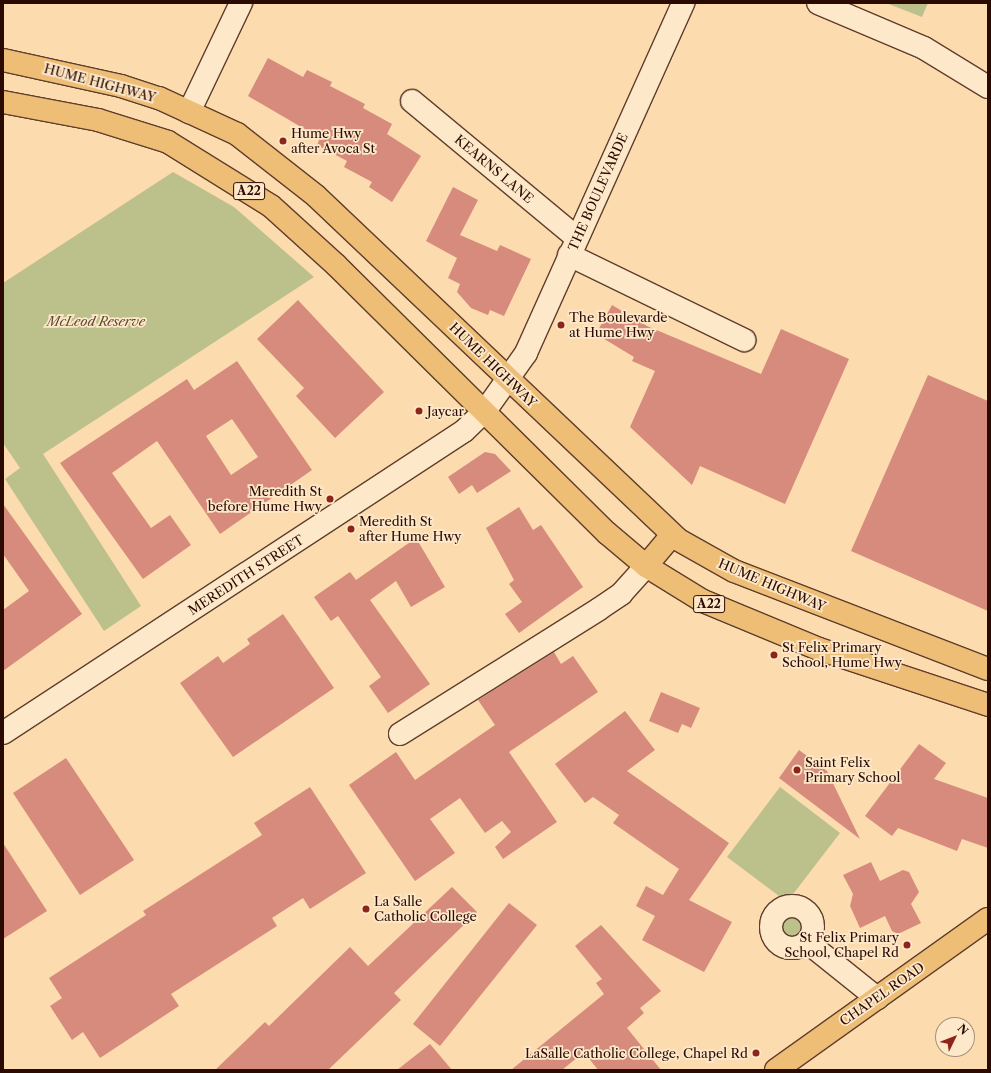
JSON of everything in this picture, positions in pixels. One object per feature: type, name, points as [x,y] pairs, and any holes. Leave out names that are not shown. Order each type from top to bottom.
[{"type":"main road","name":"HUME HIGHWAY","points":[[3,60],[121,86],[190,112],[237,134],[274,160],[316,196],[672,535],[734,572],[988,669]]},
{"type":"main road","name":"A22","points":[[3,102],[98,120],[168,142],[219,172],[276,211],[485,411],[607,533],[646,566],[703,601],[756,624],[988,705]]},
{"type":"main road","points":[[646,566],[672,535]]},
{"type":"main road","name":"CHAPEL ROAD","points":[[776,1070],[988,919]]},
{"type":"street","points":[[190,112],[241,3]]},
{"type":"street","name":"THE BOULEVARDE","points":[[485,411],[509,380],[526,353],[683,3]]},
{"type":"street","points":[[818,3],[924,48],[988,87]]},
{"type":"street","name":"KEARNS LANE","points":[[412,101],[573,246],[744,340]]},
{"type":"street","name":"MEREDITH STREET","points":[[3,733],[464,432],[485,411]]},
{"type":"street","points":[[400,734],[621,594],[646,566]]},
{"type":"street","points":[[807,942],[877,998]]},
{"type":"green space","points":[[886,3],[928,3],[922,17]]},
{"type":"green space","name":"McLeod Reserve","points":[[173,172],[234,207],[314,277],[43,454],[141,606],[104,631],[5,479],[20,468],[3,443],[3,283]]},
{"type":"green space","points":[[780,787],[840,833],[787,902],[727,857]]},
{"type":"green space","points":[[787,916],[797,916],[804,923],[804,933],[797,940],[787,940],[780,933],[780,923]]},
{"type":"building","points":[[268,58],[303,77],[307,70],[332,82],[330,86],[365,104],[363,108],[392,124],[387,134],[421,156],[392,202],[369,187],[372,182],[344,167],[347,161],[317,145],[320,138],[248,96]]},
{"type":"building","points":[[453,187],[478,200],[460,235],[497,251],[500,245],[531,259],[504,316],[490,310],[488,315],[471,308],[457,292],[460,284],[448,278],[457,258],[426,241]]},
{"type":"building","points":[[298,300],[384,392],[335,438],[296,396],[304,388],[257,339]]},
{"type":"building","points":[[612,305],[647,326],[761,374],[781,329],[849,359],[785,504],[700,466],[692,485],[630,427],[655,371],[632,361],[634,357],[596,334]]},
{"type":"building","points":[[237,361],[312,470],[220,534],[157,441],[112,473],[151,528],[170,515],[191,545],[143,579],[60,463],[187,379],[194,390]],"holes":[[[232,419],[258,457],[231,475],[206,436]]]},
{"type":"building","points":[[928,375],[988,401],[988,611],[851,551]]},
{"type":"building","points":[[485,452],[495,454],[511,471],[477,493],[472,485],[459,494],[448,477]]},
{"type":"building","points":[[3,504],[82,614],[3,671],[3,610],[29,591],[3,554]]},
{"type":"building","points":[[519,507],[533,530],[541,525],[583,587],[519,633],[505,614],[522,602],[509,584],[514,580],[486,528]]},
{"type":"building","points":[[416,538],[445,587],[411,607],[396,581],[370,600],[430,684],[388,713],[369,686],[381,677],[338,616],[331,621],[314,597],[350,572],[356,580]]},
{"type":"building","points":[[283,614],[334,688],[233,757],[180,683],[218,656],[223,663],[250,644],[247,639]]},
{"type":"building","points":[[554,652],[561,664],[573,656],[598,692],[509,752],[557,822],[503,859],[495,847],[511,832],[502,821],[485,833],[460,798],[430,819],[455,853],[415,881],[349,785],[396,752],[415,780],[495,725],[478,700]]},
{"type":"building","points":[[661,692],[700,708],[691,728],[682,724],[678,733],[649,721]]},
{"type":"building","points":[[625,711],[655,750],[627,771],[729,843],[689,900],[732,922],[704,972],[642,940],[655,916],[636,906],[646,886],[663,895],[679,869],[613,823],[619,815],[593,797],[585,803],[555,764]]},
{"type":"building","points":[[919,744],[946,763],[934,779],[988,798],[988,848],[962,839],[957,851],[898,828],[892,836],[865,816]]},
{"type":"building","points":[[799,750],[827,771],[860,839],[779,778]]},
{"type":"building","points":[[66,758],[134,860],[80,895],[13,793]]},
{"type":"building","points":[[310,787],[366,873],[310,909],[303,898],[272,918],[277,926],[171,994],[179,1006],[100,1058],[83,1032],[72,1040],[50,1006],[62,998],[49,978],[146,915],[143,911],[262,835],[254,823]]},
{"type":"building","points":[[3,843],[47,911],[3,939]]},
{"type":"building","points":[[871,862],[880,881],[903,870],[909,872],[919,892],[911,904],[921,923],[898,934],[892,931],[885,916],[860,928],[850,906],[853,894],[843,875]]},
{"type":"building","points":[[452,887],[477,912],[394,993],[401,1000],[328,1070],[215,1070],[265,1022],[269,1026],[350,947],[368,966]]},
{"type":"building","points":[[509,903],[537,925],[440,1046],[413,1024]]},
{"type":"building","points":[[601,925],[661,991],[640,1008],[644,1013],[627,1028],[661,1070],[598,1070],[584,1052],[562,1070],[511,1070],[604,994],[596,983],[602,979],[575,946]]},
{"type":"building","points":[[430,1044],[452,1070],[397,1070]]},
{"type":"place","name":"Hume Hwy after Avoca St","points":[[283,141]]},
{"type":"place","name":"The Boulevarde at Hume Hwy","points":[[561,325]]},
{"type":"place","name":"Jaycar","points":[[419,411]]},
{"type":"place","name":"Meredith St before Hume Hwy","points":[[330,499]]},
{"type":"place","name":"Meredith St after Hume Hwy","points":[[351,529]]},
{"type":"place","name":"St Felix Primary School, Hume Hwy","points":[[774,655]]},
{"type":"place","name":"Saint Felix Primary School","points":[[797,770]]},
{"type":"place","name":"La Salle Catholic College","points":[[366,909]]},
{"type":"place","name":"St Felix Primary School, Chapel Rd","points":[[907,945]]},
{"type":"place","name":"LaSalle Catholic College, Chapel Rd","points":[[756,1053]]}]
